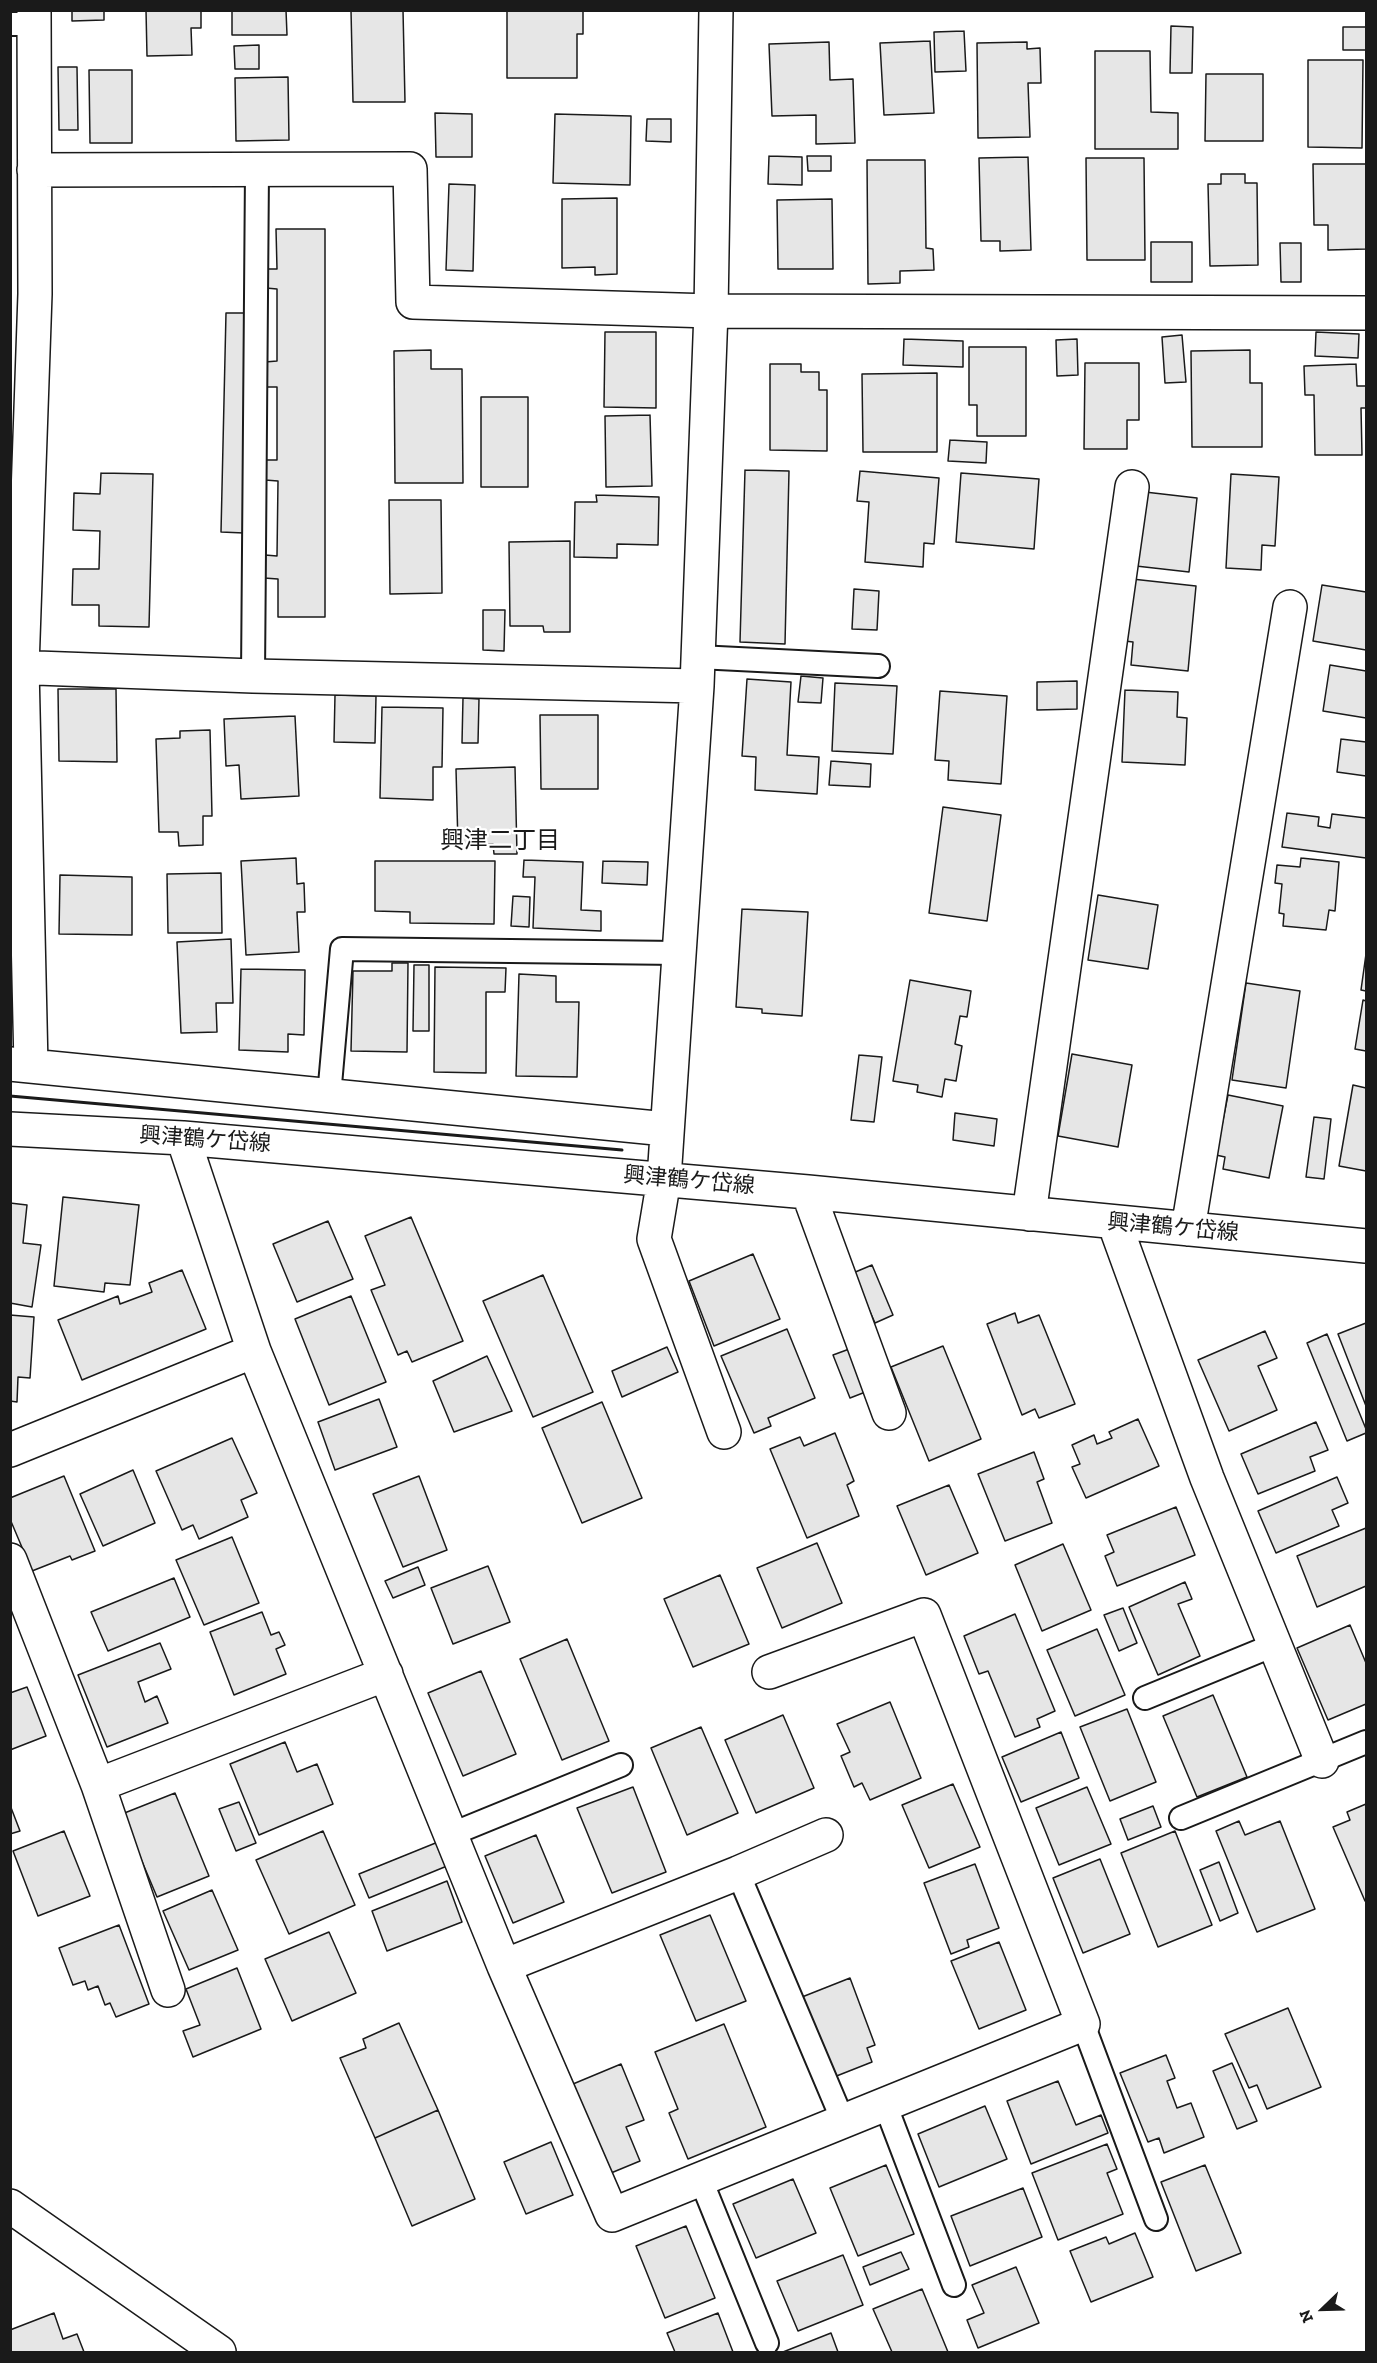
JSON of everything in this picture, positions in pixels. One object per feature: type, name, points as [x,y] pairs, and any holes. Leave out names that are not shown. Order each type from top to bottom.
[{"type":"street","points":[[716,10],[711,311],[698,671],[664,1179],[654,1239],[724,1432]]},
{"type":"street","points":[[26,20],[34,170],[23,294],[16,667],[21,1065],[666,1129]]},
{"type":"street","points":[[34,170],[410,170],[413,302],[711,311],[1366,313]]},
{"type":"street","points":[[1029,1214],[1132,487]]},
{"type":"street","points":[[1188,1229],[1290,607]]},
{"type":"street","points":[[16,667],[253,676],[698,671]]},
{"type":"street","name":"興津鶴ケ岱線","points":[[10,1129],[183,1138],[664,1179],[1366,1246]]},
{"type":"street","points":[[183,1138],[254,1351],[504,1966],[612,2215],[1083,2024],[924,1615],[769,1672]]},
{"type":"street","points":[[808,1192],[889,1413]]},
{"type":"street","points":[[1114,1222],[1208,1478],[1322,1761]]},
{"type":"street","points":[[10,1450],[254,1351]]},
{"type":"street","points":[[10,1560],[98,1785],[168,1990]]},
{"type":"street","points":[[98,1785],[386,1674]]},
{"type":"street","points":[[504,1966],[738,1873],[826,1835]]},
{"type":"street","points":[[10,2206],[214,2351]]},
{"type":"lane","points":[[253,676],[257,170]]},
{"type":"lane","points":[[698,671],[878,666]]},
{"type":"lane","points":[[329,1096],[342,949],[678,953]]},
{"type":"lane","points":[[1145,1698],[1274,1645]]},
{"type":"lane","points":[[1181,1818],[1366,1742]]},
{"type":"lane","points":[[452,1834],[621,1765]]},
{"type":"lane","points":[[738,1873],[843,2121]]},
{"type":"lane","points":[[1083,2024],[1155,2218]]},
{"type":"lane","points":[[885,2104],[954,2285]]},
{"type":"lane","points":[[701,2180],[767,2343]]},
{"type":"building","points":[[72,10],[104,10],[104,20],[72,21]]},
{"type":"building","points":[[146,10],[201,10],[201,28],[191,28],[192,55],[147,56]]},
{"type":"building","points":[[232,10],[286,10],[287,35],[232,35]]},
{"type":"building","points":[[351,10],[403,10],[405,102],[353,102]]},
{"type":"building","points":[[507,10],[583,10],[583,34],[577,34],[577,78],[507,78]]},
{"type":"building","points":[[1171,26],[1193,27],[1192,73],[1170,73]]},
{"type":"building","points":[[1343,27],[1366,27],[1366,50],[1343,50]]},
{"type":"building","points":[[964,31],[966,71],[935,72],[934,32]]},
{"type":"building","points":[[930,41],[934,113],[884,115],[880,43]]},
{"type":"building","points":[[829,42],[830,80],[853,79],[855,143],[816,144],[816,115],[772,116],[769,44]]},
{"type":"building","points":[[1027,42],[1027,49],[1040,48],[1041,83],[1028,83],[1030,137],[978,138],[977,43]]},
{"type":"building","points":[[259,45],[259,69],[235,69],[234,46]]},
{"type":"building","points":[[1095,51],[1150,51],[1151,112],[1178,113],[1178,149],[1095,149]]},
{"type":"building","points":[[1308,60],[1363,60],[1362,148],[1308,147]]},
{"type":"building","points":[[58,67],[77,67],[78,130],[59,130]]},
{"type":"building","points":[[89,70],[132,70],[132,143],[90,143]]},
{"type":"building","points":[[1206,74],[1263,74],[1263,141],[1205,141]]},
{"type":"building","points":[[288,77],[289,140],[236,141],[235,78]]},
{"type":"building","points":[[435,113],[472,114],[472,157],[436,157]]},
{"type":"building","points":[[555,114],[631,116],[630,185],[553,183]]},
{"type":"building","points":[[647,119],[671,119],[671,142],[646,141]]},
{"type":"building","points":[[769,156],[802,157],[802,185],[768,184]]},
{"type":"building","points":[[807,156],[831,156],[831,171],[808,171]]},
{"type":"building","points":[[1028,157],[1031,250],[1000,251],[1000,241],[981,241],[979,158]]},
{"type":"building","points":[[1086,158],[1144,158],[1145,260],[1087,260]]},
{"type":"building","points":[[867,160],[925,160],[926,248],[933,249],[934,270],[900,271],[900,283],[868,284]]},
{"type":"building","points":[[1313,164],[1366,164],[1366,249],[1328,250],[1328,225],[1314,225]]},
{"type":"building","points":[[1221,174],[1245,174],[1245,183],[1257,183],[1258,265],[1210,266],[1208,184],[1221,184]]},
{"type":"building","points":[[449,184],[475,185],[473,271],[446,270]]},
{"type":"building","points":[[617,198],[617,274],[595,275],[595,267],[562,268],[562,199]]},
{"type":"building","points":[[832,199],[833,269],[778,269],[777,200]]},
{"type":"building","points":[[276,229],[325,229],[325,617],[278,617],[278,579],[264,578],[265,555],[277,556],[278,481],[265,480],[265,460],[277,460],[277,387],[264,387],[265,362],[277,361],[277,289],[266,288],[265,269],[277,269]]},
{"type":"building","points":[[1151,242],[1192,242],[1192,282],[1151,282]]},
{"type":"building","points":[[1280,243],[1301,243],[1301,282],[1281,282]]},
{"type":"building","points":[[226,313],[249,313],[244,533],[221,532]]},
{"type":"building","points":[[605,332],[656,332],[656,408],[604,407]]},
{"type":"building","points":[[1316,332],[1359,334],[1358,358],[1315,356]]},
{"type":"building","points":[[1182,335],[1186,382],[1165,383],[1162,337]]},
{"type":"building","points":[[904,339],[963,341],[963,367],[903,365]]},
{"type":"building","points":[[1077,339],[1078,375],[1057,376],[1056,340]]},
{"type":"building","points":[[969,347],[1026,347],[1026,436],[977,436],[977,405],[969,405]]},
{"type":"building","points":[[431,350],[431,369],[462,369],[463,483],[395,483],[394,351]]},
{"type":"building","points":[[1250,350],[1250,383],[1262,383],[1262,447],[1192,447],[1191,351]]},
{"type":"building","points":[[1085,363],[1139,363],[1139,420],[1127,420],[1127,449],[1084,449]]},
{"type":"building","points":[[770,364],[801,364],[801,372],[819,372],[819,390],[827,390],[827,451],[770,450]]},
{"type":"building","points":[[1356,364],[1357,386],[1366,386],[1366,408],[1361,408],[1362,455],[1315,455],[1314,395],[1305,395],[1304,366]]},
{"type":"building","points":[[937,373],[937,452],[863,452],[862,374]]},
{"type":"building","points":[[481,397],[528,397],[528,487],[481,487]]},
{"type":"building","points":[[650,415],[652,486],[606,487],[605,416]]},
{"type":"building","points":[[950,440],[987,442],[986,463],[948,461]]},
{"type":"building","points":[[745,470],[789,471],[785,644],[740,642]]},
{"type":"building","points":[[860,471],[939,478],[934,544],[924,543],[923,567],[865,562],[869,502],[857,501]]},
{"type":"building","points":[[101,473],[153,474],[149,627],[99,626],[99,605],[72,605],[73,569],[99,569],[100,531],[73,530],[74,493],[100,494]]},
{"type":"building","points":[[961,473],[1039,479],[1034,549],[956,542]]},
{"type":"building","points":[[1231,474],[1279,477],[1275,546],[1262,545],[1261,570],[1226,568]]},
{"type":"building","points":[[1145,492],[1197,498],[1189,572],[1136,566]]},
{"type":"building","points":[[596,495],[659,497],[658,545],[617,544],[617,558],[574,557],[575,502],[597,502]]},
{"type":"building","points":[[389,500],[441,500],[442,593],[390,594]]},
{"type":"building","points":[[570,541],[570,632],[544,632],[543,626],[510,626],[509,542]]},
{"type":"building","points":[[1132,579],[1196,586],[1188,671],[1131,665],[1133,642],[1125,641]]},
{"type":"building","points":[[1322,585],[1366,592],[1366,650],[1313,641]]},
{"type":"building","points":[[854,589],[879,591],[877,630],[852,629]]},
{"type":"building","points":[[483,610],[505,610],[504,651],[483,650]]},
{"type":"building","points":[[1330,665],[1366,671],[1366,718],[1323,711]]},
{"type":"building","points":[[801,676],[823,678],[821,703],[798,702]]},
{"type":"building","points":[[747,679],[791,682],[787,755],[819,757],[817,794],[755,790],[756,757],[742,756]]},
{"type":"building","points":[[1077,681],[1077,709],[1037,710],[1037,682]]},
{"type":"building","points":[[835,683],[897,686],[893,754],[832,751]]},
{"type":"building","points":[[58,689],[116,689],[117,762],[59,761]]},
{"type":"building","points":[[1125,690],[1178,692],[1177,717],[1187,718],[1185,765],[1122,762]]},
{"type":"building","points":[[940,691],[1007,696],[1001,784],[948,780],[949,761],[935,760]]},
{"type":"building","points":[[335,695],[376,696],[375,743],[334,742]]},
{"type":"building","points":[[463,698],[479,699],[478,743],[462,743]]},
{"type":"building","points":[[382,707],[443,708],[442,767],[433,767],[433,800],[380,798]]},
{"type":"building","points":[[540,715],[598,715],[598,789],[541,789]]},
{"type":"building","points":[[295,716],[299,796],[241,799],[239,765],[226,766],[224,719]]},
{"type":"building","points":[[210,730],[212,816],[203,816],[203,845],[179,846],[178,832],[159,832],[156,739],[180,738],[180,731]]},
{"type":"building","points":[[1341,739],[1366,742],[1366,776],[1337,772]]},
{"type":"building","points":[[831,761],[871,764],[870,787],[829,785]]},
{"type":"building","points":[[515,767],[517,854],[494,854],[493,844],[458,845],[456,769]]},
{"type":"building","points":[[943,807],[1001,815],[987,921],[929,913]]},
{"type":"building","points":[[1287,813],[1319,817],[1318,826],[1330,828],[1332,814],[1366,818],[1366,858],[1282,847]]},
{"type":"building","points":[[296,858],[297,884],[304,883],[305,912],[297,912],[299,952],[246,955],[241,861]]},
{"type":"building","points":[[1301,858],[1339,862],[1335,911],[1329,910],[1326,930],[1283,926],[1284,914],[1279,913],[1282,884],[1275,883],[1277,865],[1300,867]]},
{"type":"building","points":[[524,860],[583,862],[581,910],[601,911],[601,931],[533,928],[535,877],[523,877]]},
{"type":"building","points":[[375,861],[495,861],[494,924],[410,923],[410,912],[375,911]]},
{"type":"building","points":[[603,861],[648,862],[647,885],[602,883]]},
{"type":"building","points":[[221,873],[222,933],[168,933],[167,874]]},
{"type":"building","points":[[60,875],[132,877],[132,935],[59,934]]},
{"type":"building","points":[[1098,895],[1158,905],[1148,969],[1088,960]]},
{"type":"building","points":[[513,896],[530,897],[529,927],[511,926]]},
{"type":"building","points":[[742,909],[808,912],[802,1016],[762,1013],[762,1009],[736,1007]]},
{"type":"building","points":[[231,939],[233,1003],[216,1003],[217,1032],[181,1033],[177,942]]},
{"type":"building","points":[[1366,954],[1366,991],[1361,990]]},
{"type":"building","points":[[392,963],[408,963],[407,1052],[351,1051],[353,971],[392,971]]},
{"type":"building","points":[[414,965],[429,965],[429,1031],[413,1031]]},
{"type":"building","points":[[435,967],[506,968],[505,992],[486,992],[486,1073],[434,1072]]},
{"type":"building","points":[[241,969],[305,970],[304,1035],[288,1034],[288,1052],[239,1050]]},
{"type":"building","points":[[519,974],[556,976],[556,1002],[579,1002],[577,1077],[516,1076]]},
{"type":"building","points":[[910,980],[971,991],[967,1017],[960,1016],[955,1044],[962,1046],[956,1081],[945,1079],[942,1097],[917,1092],[918,1085],[893,1081]]},
{"type":"building","points":[[1246,983],[1300,991],[1286,1088],[1232,1080]]},
{"type":"building","points":[[1363,1000],[1366,1001],[1366,1051],[1355,1049]]},
{"type":"building","points":[[1072,1054],[1132,1065],[1118,1147],[1058,1136]]},
{"type":"building","points":[[859,1055],[882,1057],[874,1122],[851,1120]]},
{"type":"building","points":[[1353,1085],[1366,1088],[1366,1171],[1339,1166]]},
{"type":"building","points":[[1228,1095],[1283,1106],[1269,1178],[1223,1169],[1225,1157],[1216,1155]]},
{"type":"building","points":[[955,1113],[997,1119],[994,1146],[953,1140]]},
{"type":"building","points":[[1314,1117],[1331,1119],[1324,1179],[1306,1177]]},
{"type":"building","points":[[63,1197],[139,1205],[130,1285],[105,1283],[104,1292],[54,1286]]},
{"type":"building","points":[[10,1203],[27,1205],[23,1243],[41,1245],[32,1307],[10,1303]]},
{"type":"building","points":[[411,1217],[463,1341],[412,1362],[407,1351],[398,1355],[371,1290],[385,1285],[365,1236]]},
{"type":"building","points":[[328,1221],[353,1279],[297,1302],[273,1244]]},
{"type":"building","points":[[753,1254],[780,1319],[714,1346],[689,1281]]},
{"type":"building","points":[[872,1265],[893,1315],[875,1323],[853,1273]]},
{"type":"building","points":[[182,1270],[206,1329],[82,1380],[58,1320],[118,1296],[120,1304],[152,1292],[149,1283]]},
{"type":"building","points":[[543,1275],[593,1392],[533,1417],[483,1301]]},
{"type":"building","points":[[351,1296],[386,1382],[329,1405],[295,1319]]},
{"type":"building","points":[[1015,1313],[1018,1323],[1039,1315],[1075,1404],[1039,1418],[1035,1409],[1022,1415],[987,1324]]},
{"type":"building","points":[[10,1315],[34,1317],[30,1378],[18,1377],[17,1402],[10,1401]]},
{"type":"building","points":[[1366,1323],[1366,1406],[1338,1334]]},
{"type":"building","points":[[787,1329],[815,1398],[768,1418],[771,1426],[754,1433],[721,1356]]},
{"type":"building","points":[[1265,1331],[1277,1358],[1258,1366],[1277,1410],[1229,1431],[1198,1360]]},
{"type":"building","points":[[1327,1334],[1366,1429],[1366,1433],[1347,1441],[1307,1343]]},
{"type":"building","points":[[943,1346],[981,1439],[929,1461],[891,1367]]},
{"type":"building","points":[[667,1347],[678,1372],[622,1397],[612,1371]]},
{"type":"building","points":[[852,1348],[868,1391],[850,1398],[833,1355]]},
{"type":"building","points":[[487,1356],[512,1411],[454,1432],[433,1381]]},
{"type":"building","points":[[379,1399],[397,1447],[335,1470],[318,1422]]},
{"type":"building","points":[[602,1402],[642,1498],[582,1523],[542,1428]]},
{"type":"building","points":[[1138,1419],[1159,1466],[1086,1498],[1072,1467],[1080,1464],[1072,1445],[1094,1435],[1097,1444],[1112,1438],[1109,1432]]},
{"type":"building","points":[[1316,1422],[1328,1450],[1310,1457],[1315,1471],[1258,1494],[1241,1454]]},
{"type":"building","points":[[835,1433],[854,1481],[847,1485],[859,1516],[807,1538],[770,1449],[800,1437],[804,1446]]},
{"type":"building","points":[[232,1438],[257,1493],[241,1500],[248,1517],[199,1539],[193,1525],[182,1530],[156,1471]]},
{"type":"building","points":[[1034,1452],[1044,1479],[1037,1482],[1052,1523],[1005,1541],[978,1474]]},
{"type":"building","points":[[133,1470],[155,1523],[103,1546],[80,1494]]},
{"type":"building","points":[[64,1476],[95,1551],[72,1560],[70,1556],[32,1571],[10,1519],[10,1498]]},
{"type":"building","points":[[419,1476],[447,1550],[403,1567],[373,1494]]},
{"type":"building","points":[[1337,1477],[1348,1503],[1332,1510],[1339,1526],[1276,1553],[1258,1511]]},
{"type":"building","points":[[949,1485],[978,1553],[926,1575],[897,1506]]},
{"type":"building","points":[[1176,1507],[1195,1555],[1117,1586],[1105,1556],[1114,1552],[1107,1535]]},
{"type":"building","points":[[1366,1528],[1366,1586],[1317,1607],[1297,1556]]},
{"type":"building","points":[[232,1537],[259,1603],[204,1625],[176,1560]]},
{"type":"building","points":[[817,1543],[842,1603],[782,1628],[757,1568]]},
{"type":"building","points":[[1063,1544],[1091,1610],[1042,1631],[1015,1565]]},
{"type":"building","points":[[488,1566],[510,1622],[453,1644],[431,1588]]},
{"type":"building","points":[[418,1567],[425,1585],[393,1598],[385,1581]]},
{"type":"building","points":[[720,1575],[749,1644],[693,1667],[664,1599]]},
{"type":"building","points":[[174,1578],[190,1617],[108,1651],[91,1612]]},
{"type":"building","points":[[1185,1582],[1192,1599],[1178,1604],[1200,1656],[1158,1675],[1129,1607]]},
{"type":"building","points":[[1123,1608],[1137,1643],[1119,1651],[1104,1615]]},
{"type":"building","points":[[262,1612],[271,1635],[279,1632],[285,1645],[276,1649],[286,1674],[234,1695],[210,1632]]},
{"type":"building","points":[[1015,1614],[1055,1711],[1037,1719],[1040,1727],[1015,1737],[988,1671],[979,1674],[964,1636]]},
{"type":"building","points":[[1350,1625],[1366,1663],[1366,1704],[1328,1720],[1297,1648]]},
{"type":"building","points":[[1097,1629],[1125,1695],[1075,1716],[1047,1650]]},
{"type":"building","points":[[567,1639],[609,1741],[562,1760],[520,1659]]},
{"type":"building","points":[[160,1643],[171,1669],[138,1682],[145,1702],[157,1696],[168,1723],[107,1747],[78,1675]]},
{"type":"building","points":[[481,1671],[516,1754],[463,1776],[428,1693]]},
{"type":"building","points":[[27,1687],[46,1736],[10,1750],[10,1693]]},
{"type":"building","points":[[1213,1695],[1247,1777],[1197,1797],[1163,1716]]},
{"type":"building","points":[[890,1702],[921,1778],[870,1800],[862,1783],[854,1787],[841,1756],[850,1752],[837,1724]]},
{"type":"building","points":[[1127,1709],[1156,1782],[1110,1801],[1080,1727]]},
{"type":"building","points":[[783,1715],[814,1788],[756,1813],[725,1740]]},
{"type":"building","points":[[701,1727],[738,1813],[687,1835],[651,1748]]},
{"type":"building","points":[[1061,1732],[1079,1778],[1021,1802],[1002,1757]]},
{"type":"building","points":[[285,1742],[297,1772],[317,1764],[333,1804],[259,1835],[230,1764]]},
{"type":"building","points":[[953,1784],[980,1847],[929,1868],[902,1805]]},
{"type":"building","points":[[633,1787],[666,1872],[612,1893],[577,1808]]},
{"type":"building","points":[[1087,1787],[1111,1844],[1059,1865],[1036,1808]]},
{"type":"building","points":[[175,1793],[209,1876],[157,1897],[122,1814]]},
{"type":"building","points":[[239,1802],[256,1843],[236,1851],[219,1809]]},
{"type":"building","points":[[1366,1804],[1365,1901],[1333,1827],[1350,1820],[1347,1812]]},
{"type":"building","points":[[10,1805],[20,1831],[10,1834]]},
{"type":"building","points":[[1153,1806],[1161,1827],[1128,1840],[1120,1819]]},
{"type":"building","points":[[1239,1821],[1245,1835],[1280,1821],[1315,1909],[1257,1932],[1216,1831]]},
{"type":"building","points":[[64,1831],[90,1896],[38,1916],[13,1851]]},
{"type":"building","points":[[323,1831],[355,1905],[289,1934],[256,1860]]},
{"type":"building","points":[[1175,1831],[1212,1925],[1158,1947],[1121,1853]]},
{"type":"building","points":[[536,1835],[564,1902],[513,1923],[485,1856]]},
{"type":"building","points":[[438,1842],[447,1866],[369,1898],[359,1874]]},
{"type":"building","points":[[1100,1859],[1130,1934],[1083,1953],[1053,1878]]},
{"type":"building","points":[[1219,1862],[1238,1913],[1220,1921],[1200,1870]]},
{"type":"building","points":[[975,1864],[999,1928],[967,1940],[969,1947],[951,1954],[924,1883]]},
{"type":"building","points":[[447,1881],[462,1922],[387,1951],[372,1911]]},
{"type":"building","points":[[212,1890],[238,1950],[189,1970],[163,1911]]},
{"type":"building","points":[[710,1915],[746,2001],[696,2021],[660,1935]]},
{"type":"building","points":[[119,1925],[149,2004],[116,2017],[110,2003],[105,2005],[98,1986],[88,1990],[85,1981],[73,1985],[59,1948]]},
{"type":"building","points":[[329,1932],[356,1993],[292,2021],[265,1959]]},
{"type":"building","points":[[999,1942],[1026,2010],[979,2029],[951,1961]]},
{"type":"building","points":[[237,1968],[261,2029],[193,2057],[183,2031],[200,2025],[186,1989]]},
{"type":"building","points":[[850,1978],[875,2045],[867,2048],[872,2062],[834,2077],[802,1997]]},
{"type":"building","points":[[1288,2008],[1321,2087],[1267,2109],[1257,2085],[1249,2088],[1225,2034]]},
{"type":"building","points":[[399,2023],[438,2110],[375,2138],[340,2058],[366,2048],[363,2039]]},
{"type":"building","points":[[724,2024],[766,2127],[688,2159],[669,2113],[678,2109],[655,2052]]},
{"type":"building","points":[[1166,2055],[1175,2078],[1167,2081],[1177,2108],[1191,2103],[1204,2137],[1164,2153],[1159,2138],[1148,2142],[1120,2073]]},
{"type":"building","points":[[1232,2063],[1257,2121],[1237,2129],[1213,2071]]},
{"type":"building","points":[[621,2064],[644,2120],[626,2127],[640,2161],[611,2173],[573,2084]]},
{"type":"building","points":[[1058,2081],[1076,2125],[1101,2115],[1108,2133],[1031,2164],[1007,2101]]},
{"type":"building","points":[[985,2106],[1007,2159],[939,2187],[918,2134]]},
{"type":"building","points":[[438,2110],[475,2199],[412,2226],[375,2138]]},
{"type":"building","points":[[551,2142],[573,2195],[526,2214],[504,2162]]},
{"type":"building","points":[[1107,2144],[1117,2169],[1107,2173],[1123,2214],[1058,2240],[1032,2173]]},
{"type":"building","points":[[886,2165],[914,2234],[858,2256],[830,2188]]},
{"type":"building","points":[[1205,2165],[1241,2253],[1196,2271],[1161,2182]]},
{"type":"building","points":[[793,2179],[816,2233],[756,2258],[733,2204]]},
{"type":"building","points":[[1023,2188],[1042,2237],[970,2266],[951,2216]]},
{"type":"building","points":[[686,2226],[715,2298],[665,2318],[636,2246]]},
{"type":"building","points":[[1135,2233],[1153,2277],[1091,2302],[1070,2251],[1106,2237],[1109,2244]]},
{"type":"building","points":[[901,2252],[909,2269],[870,2285],[863,2267]]},
{"type":"building","points":[[843,2255],[863,2305],[798,2331],[777,2281]]},
{"type":"building","points":[[1016,2267],[1039,2323],[978,2348],[967,2320],[984,2313],[972,2285]]},
{"type":"building","points":[[922,2289],[948,2352],[892,2352],[873,2309]]},
{"type":"building","points":[[54,2313],[63,2339],[77,2334],[84,2352],[10,2352],[10,2330]]},
{"type":"building","points":[[718,2313],[733,2352],[675,2352],[667,2333]]},
{"type":"building","points":[[831,2333],[838,2352],[783,2352]]},
{"type":"wall","points":[[10,1096],[622,1150]]},
{"type":"district","name":"興津二丁目","points":[[500,841]]}]
